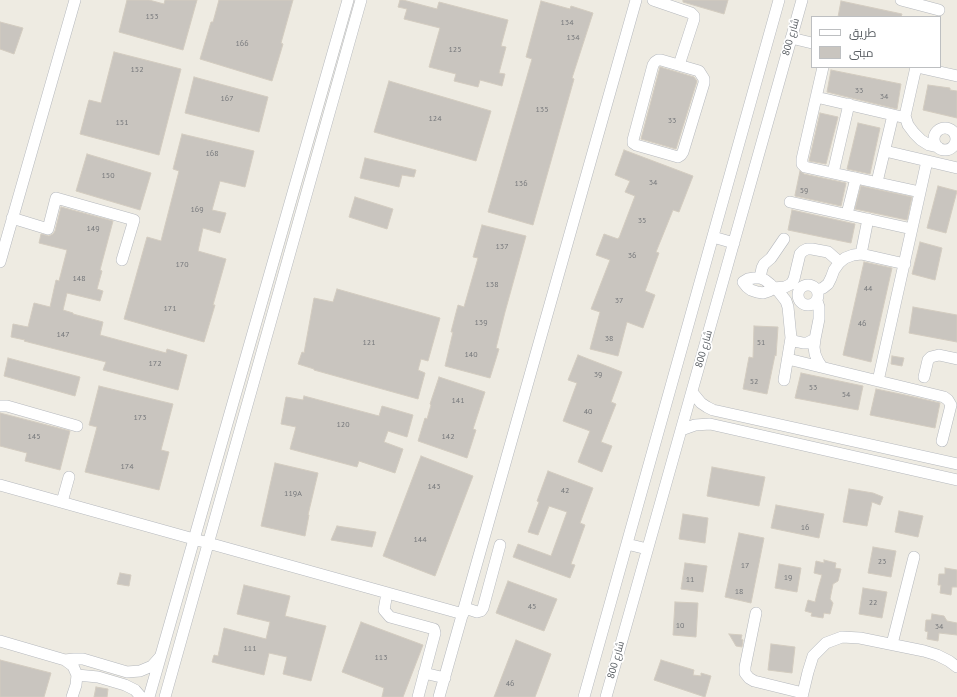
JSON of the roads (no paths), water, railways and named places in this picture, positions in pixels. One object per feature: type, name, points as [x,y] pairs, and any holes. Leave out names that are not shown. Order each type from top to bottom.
[{"type":"street","points":[[0,262],[75,0]]},
{"type":"street","points":[[149,697],[348,0]]},
{"type":"street","points":[[165,697],[361,0]]},
{"type":"street","points":[[439,697],[636,0]]},
{"type":"street","points":[[653,0],[691,13],[694,16],[679,65]]},
{"type":"street","name":"شارع 800","points":[[584,697],[779,0]]},
{"type":"street","name":"شارع 800","points":[[606,697],[802,0]]},
{"type":"street","points":[[901,0],[939,9]]},
{"type":"street","points":[[791,38],[811,43]]},
{"type":"street","points":[[658,60],[661,60],[679,65],[699,71],[702,75],[704,83],[683,152],[678,157],[636,145],[633,143],[633,140],[653,65],[658,60]]},
{"type":"street","points":[[823,68],[802,164],[805,167],[920,192]]},
{"type":"street","points":[[921,68],[905,116],[908,125],[917,137],[929,145],[940,149],[939,164]]},
{"type":"street","points":[[925,68],[957,76]]},
{"type":"street","points":[[816,97],[902,117],[905,116]]},
{"type":"street","points":[[833,173],[849,104]]},
{"type":"street","points":[[877,182],[893,115]]},
{"type":"street","points":[[885,151],[957,168]]},
{"type":"street","points":[[878,381],[927,161]]},
{"type":"street","points":[[847,214],[856,178]]},
{"type":"street","points":[[12,218],[48,229],[56,198],[134,220],[122,260]]},
{"type":"street","points":[[790,202],[912,229]]},
{"type":"street","points":[[861,254],[868,219]]},
{"type":"street","points":[[713,237],[734,243]]},
{"type":"street","points":[[760,278],[764,264],[771,258],[784,239]]},
{"type":"street","points":[[784,380],[791,338],[788,307],[783,296],[774,288],[770,284],[765,280],[754,278],[743,282],[752,290],[763,293],[774,288],[785,287],[791,284],[794,279],[800,254],[807,249],[828,252],[839,263]]},
{"type":"street","points":[[822,368],[815,354],[814,347],[820,313],[817,296],[812,286],[805,286],[802,288],[798,294],[799,300],[805,305],[812,305],[817,296],[832,278],[834,270],[839,263],[845,258],[853,255],[861,254],[905,264]]},
{"type":"street","points":[[774,288],[798,294]]},
{"type":"street","points":[[791,338],[794,341],[803,344],[815,339]]},
{"type":"street","points":[[924,377],[928,360],[931,357],[939,355],[957,359]]},
{"type":"street","points":[[788,359],[944,397],[951,405],[942,440]]},
{"type":"street","points":[[692,392],[701,403],[707,408],[713,410],[957,464]]},
{"type":"street","points":[[0,406],[7,406],[77,426]]},
{"type":"street","points":[[682,430],[695,425],[710,424],[957,480]]},
{"type":"street","points":[[896,466],[900,451]]},
{"type":"street","points":[[62,502],[69,477]]},
{"type":"street","points":[[0,485],[387,593],[464,611],[477,612],[481,611],[483,608],[500,545]]},
{"type":"street","points":[[627,544],[647,549]]},
{"type":"street","points":[[892,644],[914,557]]},
{"type":"street","points":[[477,565],[493,570]]},
{"type":"street","points":[[387,593],[384,610],[390,617],[434,629],[435,637],[418,697]]},
{"type":"street","points":[[756,613],[745,667],[749,678],[754,682],[803,695],[808,672],[814,656],[826,643],[842,637],[860,638],[892,644],[937,655],[957,667]]},
{"type":"street","points":[[0,641],[65,660],[73,666],[77,675],[76,685],[72,697]]},
{"type":"street","points":[[65,660],[74,658],[83,659],[127,672],[140,672],[152,666],[161,656]]},
{"type":"street","points":[[424,673],[445,678]]},
{"type":"street","points":[[77,675],[98,677],[125,685],[135,690],[140,697]]}]
